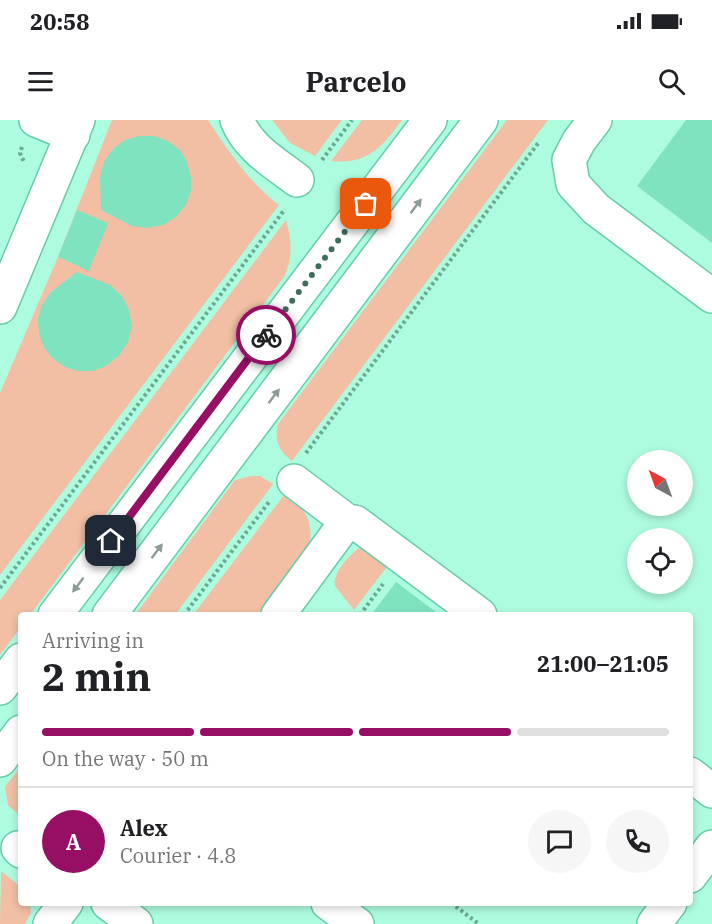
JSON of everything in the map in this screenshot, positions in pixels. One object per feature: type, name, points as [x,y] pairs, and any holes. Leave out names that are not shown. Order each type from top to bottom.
[{"type":"main road","points":[[0,307],[76,127],[36,120]]},
{"type":"main road","points":[[237,120],[241,129],[259,151],[301,183]]},
{"type":"main road","points":[[57,612],[430,120]]},
{"type":"main road","points":[[111,612],[481,120]]},
{"type":"main road","points":[[595,120],[579,141],[569,160],[573,184],[596,208],[712,296]]},
{"type":"main road","points":[[290,478],[347,521],[355,522],[476,612]]},
{"type":"main road","points":[[280,612],[347,521]]},
{"type":"main road","points":[[0,688],[18,664]]},
{"type":"main road","points":[[0,760],[18,736]]},
{"type":"main road","points":[[693,776],[712,791]]},
{"type":"main road","points":[[693,872],[712,848]]},
{"type":"main road","points":[[50,924],[64,906]]},
{"type":"main road","points":[[112,906],[136,924]]},
{"type":"main road","points":[[332,906],[357,924]]},
{"type":"main road","points":[[654,924],[668,906]]},
{"type":"path","points":[[0,588],[301,183],[352,120]]},
{"type":"path","points":[[186,612],[290,478],[542,139]]},
{"type":"path","points":[[455,906],[479,924]]},
{"type":"shaded area","points":[[112,120],[208,120],[248,176],[279,205],[0,575],[0,393],[58,257]]},
{"type":"shaded area","points":[[272,120],[342,120],[315,156],[290,143]]},
{"type":"shaded area","points":[[362,120],[402,120],[381,146],[373,152],[355,160],[331,161]]},
{"type":"shaded area","points":[[507,120],[548,120],[292,461],[279,445],[278,424]]},
{"type":"shaded area","points":[[286,220],[291,249],[284,277],[32,612],[18,612],[18,631],[0,655],[0,600]]},
{"type":"shaded area","points":[[260,476],[273,484],[177,612],[137,612],[235,480]]},
{"type":"shaded area","points":[[285,494],[298,505],[309,521],[310,545],[261,612],[195,612]]},
{"type":"shaded area","points":[[362,546],[390,563],[354,610],[335,586],[335,581],[343,564]]},
{"type":"shaded area","points":[[18,770],[18,814],[8,805],[5,787]]},
{"type":"shaded area","points":[[1,871],[18,885],[18,906],[30,906],[31,913],[25,924],[0,924]]},
{"type":"building","points":[[686,120],[712,120],[712,243],[637,186]]},
{"type":"building","points":[[139,136],[154,136],[168,141],[180,150],[187,162],[191,177],[191,191],[186,205],[176,217],[163,225],[147,228],[132,226],[101,210],[100,177],[104,162],[113,149],[125,140]]},
{"type":"building","points":[[77,210],[108,223],[89,271],[58,257]]},
{"type":"building","points":[[77,272],[110,285],[122,296],[129,310],[132,326],[128,342],[119,356],[106,366],[93,371],[78,371],[65,367],[52,358],[39,334],[38,319],[42,305],[50,293]]},
{"type":"building","points":[[396,582],[436,612],[373,612]]},
{"type":"way so far","points":[[266,335],[366,204]]},
{"type":"route","points":[[111,541],[266,335]]}]
